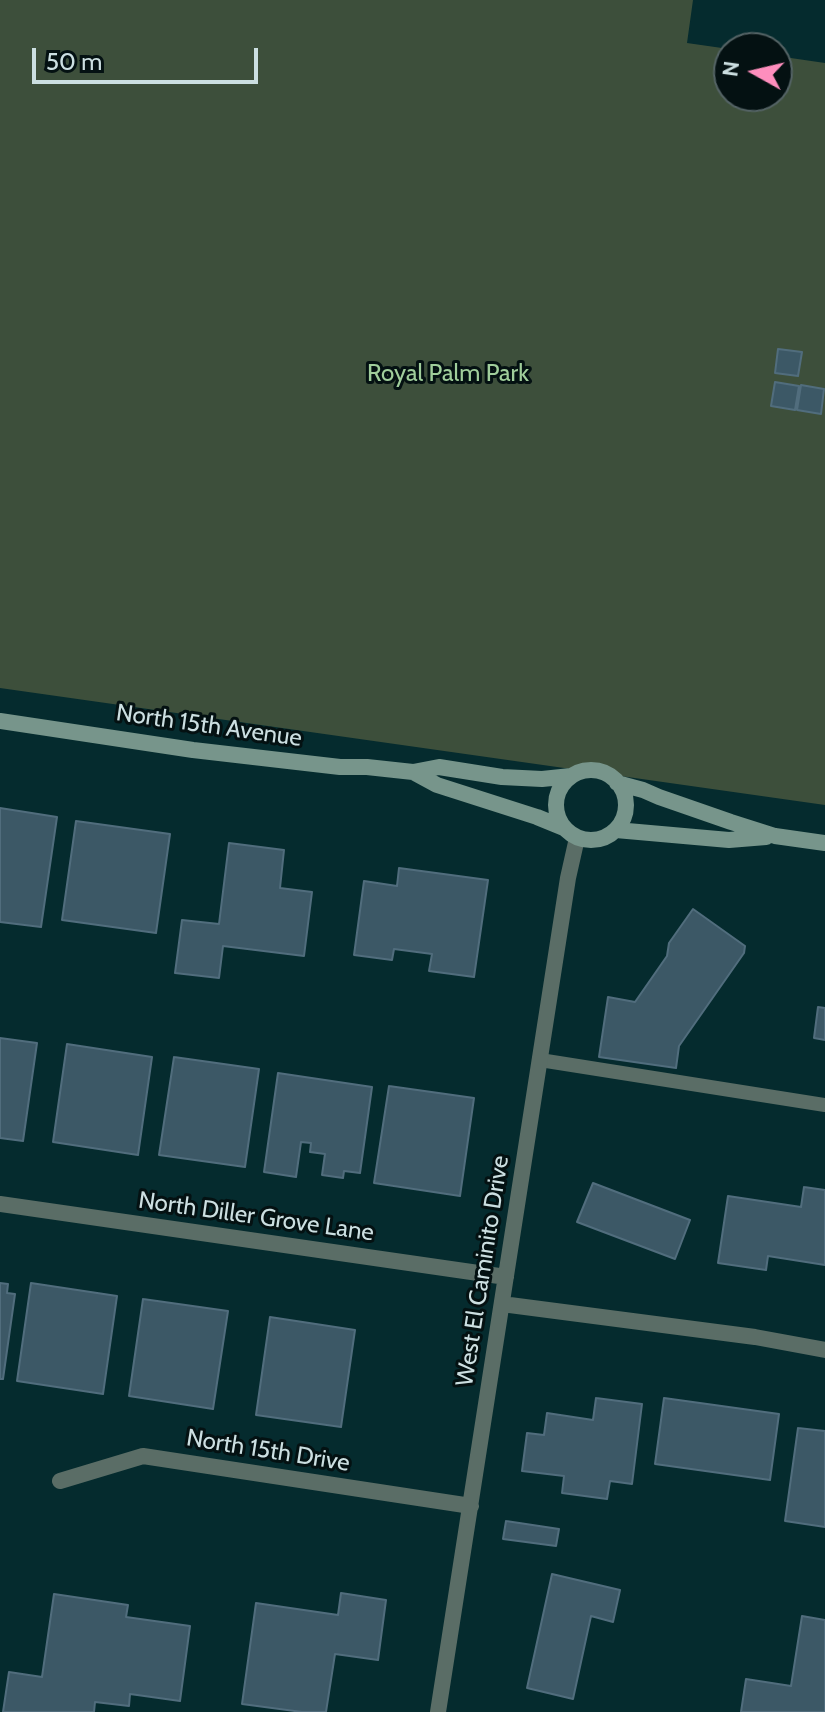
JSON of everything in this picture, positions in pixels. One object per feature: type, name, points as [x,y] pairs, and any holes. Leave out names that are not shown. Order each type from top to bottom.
[{"type":"street","name":"North 15th Avenue","points":[[0,721],[193,750],[340,767],[413,772],[439,767],[502,777],[542,779],[599,771],[617,783],[731,822],[775,836],[825,843]]},
{"type":"street","name":"North 15th Avenue","points":[[413,772],[437,785],[537,817],[594,840],[602,839],[616,830],[729,840],[775,836]]},
{"type":"street","points":[[571,776],[562,784],[556,807],[558,818],[571,833]]},
{"type":"street","points":[[616,830],[626,811],[626,801],[617,783]]},
{"type":"street","name":"West El Caminito Drive","points":[[438,1712],[568,878],[571,833]]},
{"type":"street","name":"North Diller Grove Lane","points":[[0,1204],[506,1277]]},
{"type":"street","points":[[502,1304],[755,1337],[825,1350]]},
{"type":"street","name":"North 15th Drive","points":[[60,1481],[143,1456],[471,1506]]},
{"type":"lane","points":[[540,1060],[825,1105]]},
{"type":"green space","name":"Royal Palm Park","points":[[0,0],[693,0],[687,43],[713,47],[713,112],[793,112],[793,58],[825,63],[825,805],[0,688]]},
{"type":"building","points":[[778,349],[802,352],[798,376],[775,373]]},
{"type":"building","points":[[775,382],[799,386],[795,410],[771,406]]},
{"type":"building","points":[[801,385],[824,389],[821,414],[797,410]]},
{"type":"building","points":[[0,808],[57,817],[41,927],[0,922]]},
{"type":"building","points":[[76,821],[170,834],[156,933],[62,920]]},
{"type":"building","points":[[229,843],[284,850],[280,888],[312,892],[304,956],[223,946],[219,978],[175,973],[182,920],[219,924]]},
{"type":"building","points":[[399,868],[488,880],[474,977],[429,971],[432,954],[394,949],[392,960],[354,955],[364,881],[397,886]]},
{"type":"building","points":[[693,909],[745,946],[744,953],[679,1046],[676,1068],[599,1057],[608,997],[635,1002],[667,956],[669,943]]},
{"type":"building","points":[[818,1007],[825,1008],[825,1040],[814,1038]]},
{"type":"building","points":[[0,1038],[37,1043],[23,1141],[0,1138]]},
{"type":"building","points":[[67,1044],[152,1057],[138,1155],[53,1142]]},
{"type":"building","points":[[174,1057],[259,1069],[245,1167],[159,1155]]},
{"type":"building","points":[[278,1073],[372,1087],[360,1173],[344,1171],[343,1178],[322,1175],[325,1154],[310,1152],[311,1143],[301,1142],[296,1177],[264,1172]]},
{"type":"building","points":[[389,1086],[474,1098],[460,1196],[374,1183]]},
{"type":"building","points":[[593,1183],[690,1220],[675,1259],[577,1222]]},
{"type":"building","points":[[804,1187],[825,1190],[825,1265],[768,1256],[766,1270],[718,1263],[728,1196],[801,1207]]},
{"type":"building","points":[[0,1283],[8,1284],[7,1293],[15,1294],[3,1379],[0,1379]]},
{"type":"building","points":[[31,1283],[117,1296],[103,1394],[17,1381]]},
{"type":"building","points":[[143,1299],[228,1311],[213,1409],[129,1396]]},
{"type":"building","points":[[270,1317],[355,1330],[341,1427],[256,1415]]},
{"type":"building","points":[[596,1398],[642,1404],[632,1484],[610,1481],[607,1499],[562,1493],[564,1476],[522,1471],[527,1433],[544,1435],[547,1413],[593,1420]]},
{"type":"building","points":[[664,1398],[779,1414],[770,1480],[655,1464]]},
{"type":"building","points":[[798,1428],[825,1431],[825,1527],[785,1521]]},
{"type":"building","points":[[506,1521],[559,1529],[556,1546],[503,1539]]},
{"type":"building","points":[[552,1574],[620,1590],[613,1622],[591,1616],[573,1699],[527,1688]]},
{"type":"building","points":[[341,1593],[386,1600],[378,1660],[335,1654],[326,1712],[242,1704],[256,1603],[338,1615]]},
{"type":"building","points":[[54,1594],[128,1605],[126,1617],[190,1626],[180,1701],[130,1694],[129,1706],[95,1702],[94,1712],[3,1712],[9,1672],[42,1677]]},
{"type":"building","points":[[802,1616],[825,1620],[825,1712],[741,1712],[746,1679],[791,1686]]}]
